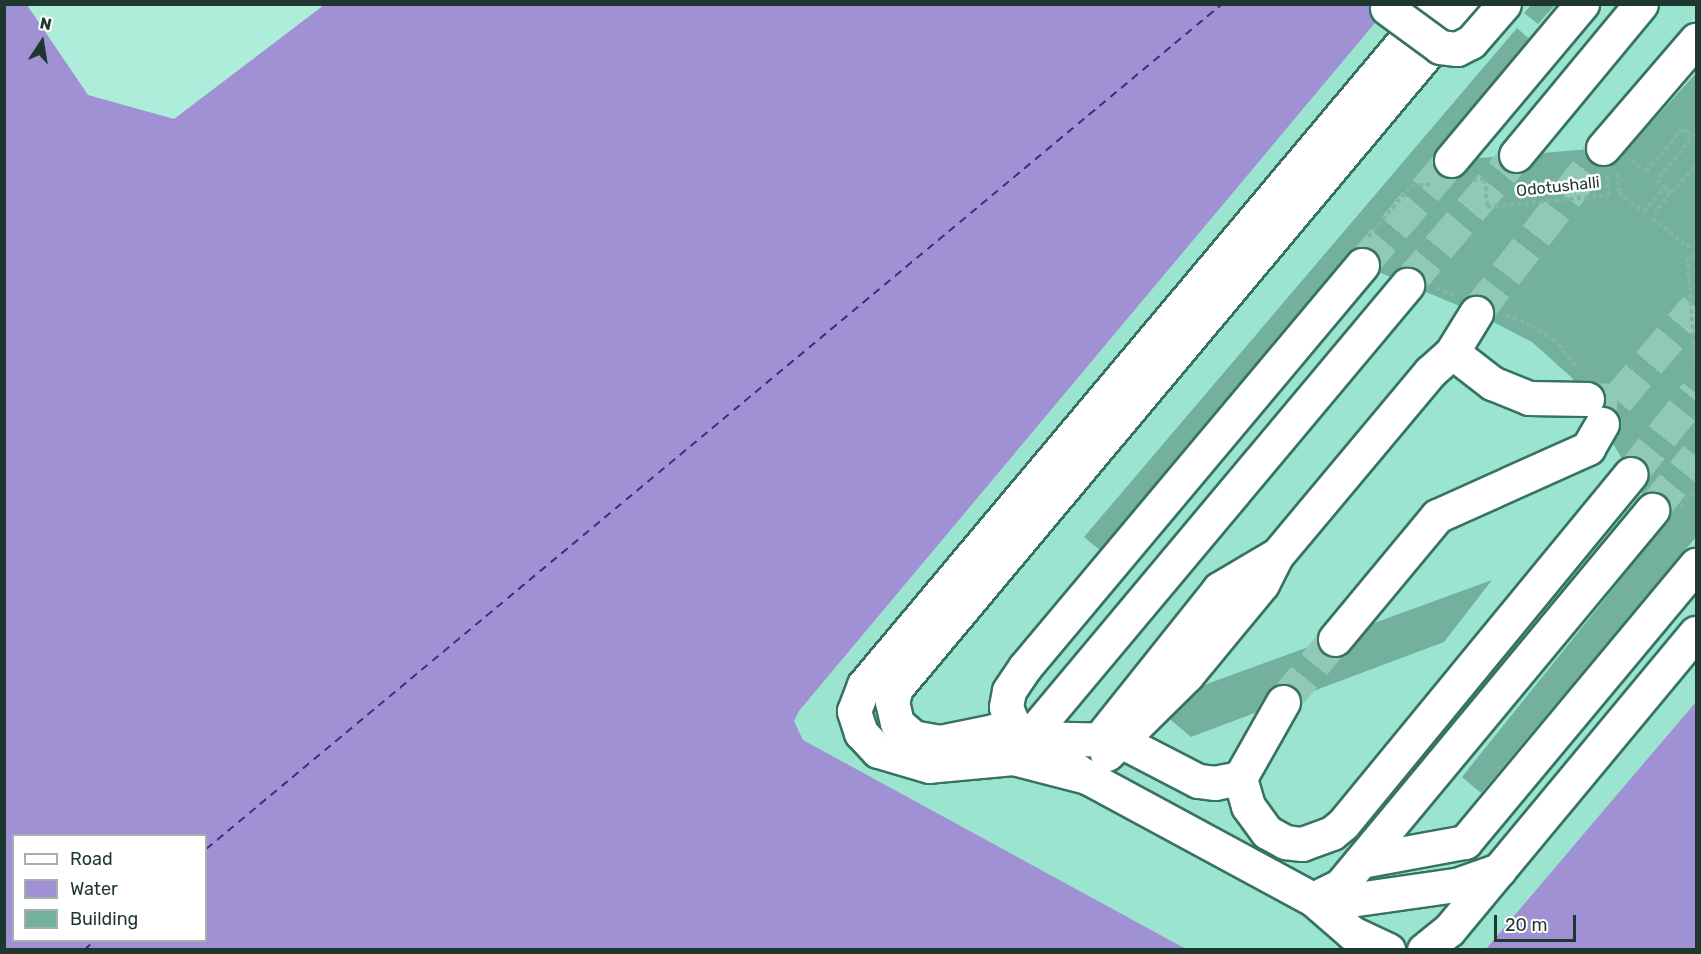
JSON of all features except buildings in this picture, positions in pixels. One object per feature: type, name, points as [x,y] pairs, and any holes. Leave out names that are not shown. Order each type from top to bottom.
[{"type":"lane","points":[[1087,777],[1013,758],[929,766],[878,752],[861,733],[854,711],[864,685],[1435,4]]},
{"type":"lane","points":[[1240,778],[1215,783],[1198,781],[1109,740],[1028,738],[994,731],[940,742],[913,737],[897,723],[892,702],[897,688],[1467,4]]},
{"type":"lane","points":[[1387,8],[1440,47],[1458,49],[1472,42],[1504,4]]},
{"type":"lane","points":[[1453,175],[1582,4]]},
{"type":"lane","points":[[1516,155],[1641,4]]},
{"type":"lane","points":[[1609,161],[1696,40]]},
{"type":"lane","points":[[1361,256],[1025,667],[1009,691],[1006,707],[1012,722],[1028,738],[1087,777],[1313,899],[1352,933],[1388,950]]},
{"type":"lane","points":[[1028,738],[1407,285]]},
{"type":"lane","points":[[1087,777],[1109,740],[1125,704],[1219,589],[1277,555],[1430,372],[1452,352],[1476,313]]},
{"type":"lane","points":[[1335,639],[1437,516],[1588,448],[1595,412],[1528,398],[1492,383],[1452,352]]},
{"type":"lane","points":[[1283,702],[1240,778],[1248,806],[1267,832],[1285,842],[1302,844],[1332,833],[1343,824],[1631,474]]},
{"type":"lane","points":[[1313,899],[1340,886],[1652,510]]},
{"type":"lane","points":[[1361,861],[1465,842],[1696,565]]},
{"type":"lane","points":[[1424,950],[1449,930],[1696,633]]},
{"type":"lane","points":[[1313,899],[1350,900],[1456,885],[1499,870]]},
{"type":"path","points":[[1636,150],[1629,158],[1646,172],[1681,130],[1684,133],[1686,130],[1691,139],[1657,180],[1672,193],[1696,164]]},
{"type":"path","name":"Odotushalli","points":[[1361,256],[1411,186],[1453,175],[1485,179],[1487,207],[1609,195],[1609,161]]},
{"type":"path","name":"Odotushalli","points":[[1609,161],[1619,192],[1644,212],[1664,189],[1670,193],[1652,218],[1687,246],[1696,246]]},
{"type":"path","points":[[1696,256],[1687,257],[1696,370]]},
{"type":"shaded area","points":[[1390,5],[1696,5],[1696,16],[1603,125],[1696,202],[1696,702],[1486,949],[1186,949],[803,740],[794,721],[799,711]]},
{"type":"water","points":[[5,5],[27,5],[88,95],[174,119],[324,5],[1390,5],[799,711],[794,721],[803,740],[1186,949],[5,950]]},
{"type":"water","points":[[1696,702],[1696,949],[1486,949],[1609,804]]},
{"type":"ferry route","points":[[207,848],[1222,4]]},
{"type":"ferry route","points":[[84,950],[93,942]]},
{"type":"tunnel","points":[[1476,313],[1603,148]]},
{"type":"tunnel","points":[[1407,285],[1516,155]]},
{"type":"tunnel","points":[[1362,265],[1451,160]]},
{"type":"tunnel","points":[[1587,399],[1617,400],[1696,307]]},
{"type":"tunnel","points":[[1631,474],[1696,393]]},
{"type":"tunnel","points":[[1652,510],[1696,456]]},
{"type":"tunnel","points":[[1283,702],[1335,639]]}]
